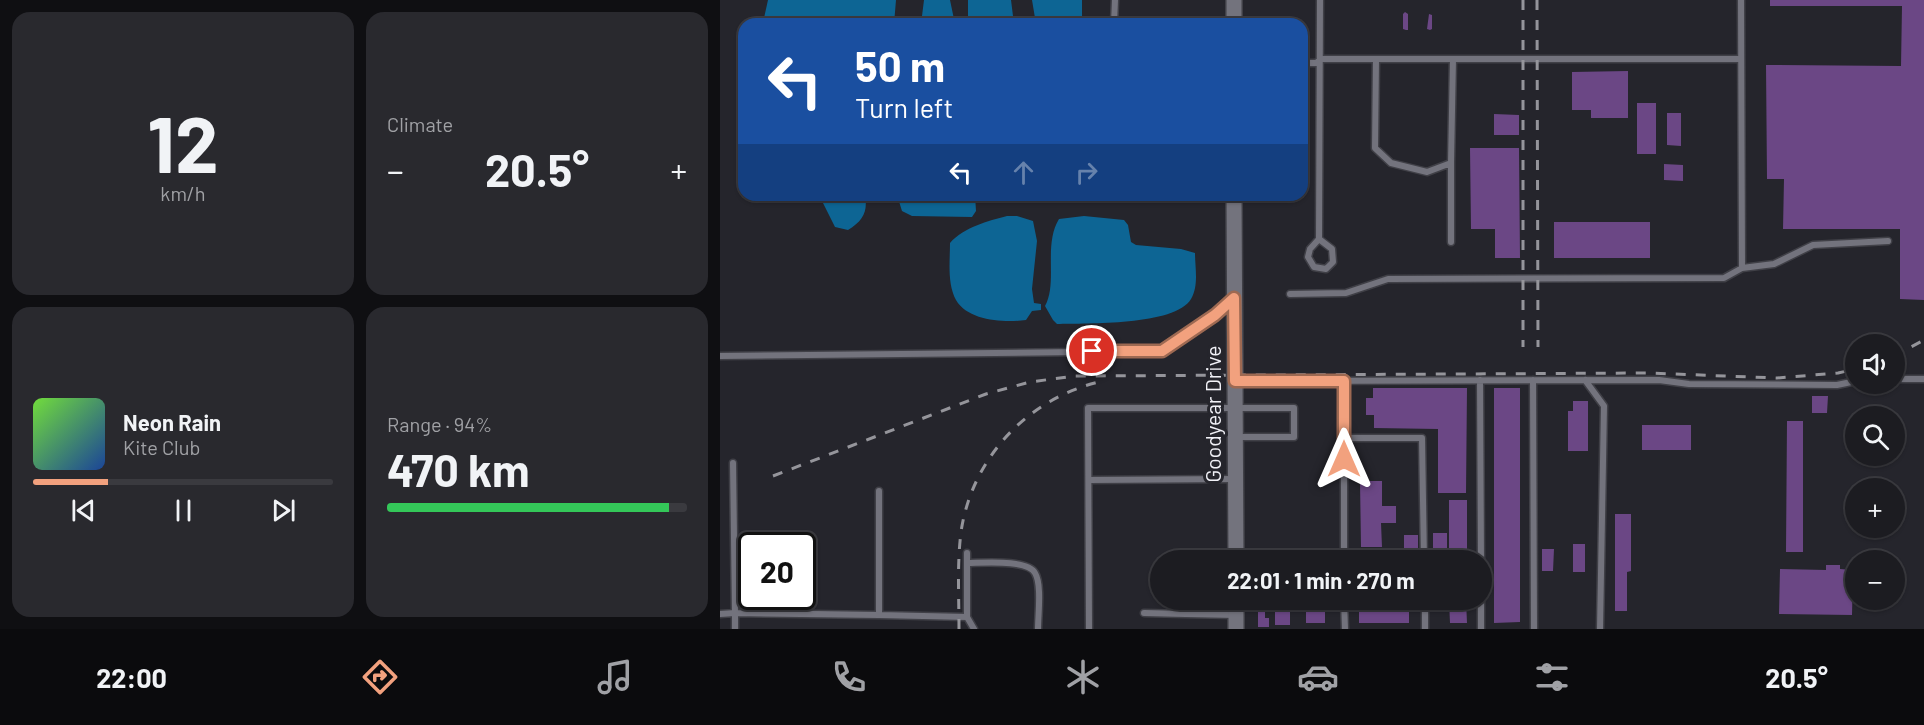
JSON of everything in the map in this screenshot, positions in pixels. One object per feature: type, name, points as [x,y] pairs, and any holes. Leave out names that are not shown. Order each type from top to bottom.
[{"type":"street","points":[[1234,0],[1234,18]]},
{"type":"street","name":"Goodyear Drive","points":[[1234,201],[1236,550]]},
{"type":"lane","points":[[1114,18],[1115,0]]},
{"type":"lane","points":[[1319,239],[1332,249],[1333,262],[1326,269],[1314,267],[1308,257],[1310,249],[1319,239],[1320,0]]},
{"type":"lane","points":[[1741,0],[1742,268]]},
{"type":"lane","points":[[1308,63],[1316,63],[1321,59],[1741,59]]},
{"type":"lane","points":[[1376,59],[1375,148],[1391,163],[1427,172],[1451,163]]},
{"type":"lane","points":[[1451,242],[1453,59]]},
{"type":"lane","points":[[1290,294],[1346,293],[1388,279],[1724,278],[1742,268],[1774,264],[1814,245],[1888,241]]},
{"type":"lane","points":[[720,356],[1162,351],[1215,315],[1234,298]]},
{"type":"lane","points":[[1905,379],[1924,380]]},
{"type":"lane","points":[[1480,380],[1480,550]]},
{"type":"lane","points":[[1533,380],[1534,629]]},
{"type":"lane","points":[[1585,380],[1604,406],[1600,629]]},
{"type":"lane","points":[[1235,381],[1659,380],[1689,384],[1826,385],[1845,382]]},
{"type":"lane","points":[[1344,381],[1344,550]]},
{"type":"lane","points":[[1089,629],[1088,408],[1294,408],[1294,437],[1236,438]]},
{"type":"lane","points":[[1344,438],[1422,438],[1424,550]]},
{"type":"lane","points":[[733,463],[735,629]]},
{"type":"lane","points":[[1089,480],[1236,479]]},
{"type":"lane","points":[[879,491],[879,615]]},
{"type":"lane","points":[[967,553],[967,617],[974,629]]},
{"type":"lane","points":[[967,563],[1017,564],[1035,571],[1038,581],[1038,629]]},
{"type":"lane","points":[[1344,610],[1345,629]]},
{"type":"lane","points":[[1425,610],[1425,629]]},
{"type":"lane","points":[[1481,610],[1481,629]]},
{"type":"lane","points":[[720,614],[967,617]]},
{"type":"lane","points":[[1144,614],[1236,614]]},
{"type":"water","points":[[768,0],[896,0],[894,18],[764,18]]},
{"type":"water","points":[[924,0],[950,0],[954,18],[922,18]]},
{"type":"water","points":[[968,0],[1011,0],[1013,18],[968,18]]},
{"type":"water","points":[[1032,0],[1082,0],[1082,18],[1035,18]]},
{"type":"water","points":[[822,201],[866,201],[866,206],[863,216],[848,230],[835,227]]},
{"type":"water","points":[[899,201],[975,201],[976,211],[972,217],[912,216],[902,211]]},
{"type":"water","points":[[1007,216],[1017,216],[1033,221],[1037,241],[1032,289],[1034,303],[1041,304],[1041,310],[1032,311],[1026,320],[998,321],[969,312],[956,300],[951,286],[950,243],[969,229]]},
{"type":"water","points":[[1084,216],[1124,220],[1128,225],[1131,242],[1136,245],[1181,249],[1195,253],[1196,282],[1191,299],[1182,308],[1149,319],[1057,324],[1045,306],[1049,297],[1054,229],[1059,219]]},
{"type":"building","points":[[1770,0],[1924,0],[1924,300],[1900,299],[1900,229],[1783,229],[1784,179],[1767,179],[1766,65],[1901,66],[1902,6],[1770,6]]},
{"type":"building","points":[[1405,12],[1408,14],[1408,30],[1403,29]]},
{"type":"building","points":[[1429,14],[1432,15],[1432,29],[1430,30],[1427,29]]},
{"type":"building","points":[[1628,71],[1628,118],[1591,118],[1591,110],[1572,110],[1572,72]]},
{"type":"building","points":[[1637,103],[1656,103],[1656,154],[1637,154]]},
{"type":"building","points":[[1667,113],[1681,113],[1681,146],[1667,145]]},
{"type":"building","points":[[1494,114],[1519,115],[1519,135],[1494,135]]},
{"type":"building","points":[[1470,148],[1519,148],[1520,258],[1495,258],[1495,229],[1471,229]]},
{"type":"building","points":[[1664,164],[1683,165],[1683,181],[1664,180]]},
{"type":"building","points":[[1554,222],[1650,222],[1650,258],[1554,258]]},
{"type":"building","points":[[1373,388],[1467,388],[1466,493],[1438,493],[1438,429],[1374,428],[1374,415],[1366,415],[1366,398],[1373,398]]},
{"type":"building","points":[[1494,388],[1520,388],[1520,622],[1494,623]]},
{"type":"building","points":[[1812,396],[1828,396],[1827,413],[1812,413]]},
{"type":"building","points":[[1573,401],[1588,401],[1588,451],[1568,451],[1568,411],[1573,411]]},
{"type":"building","points":[[1787,421],[1803,421],[1803,552],[1786,552]]},
{"type":"building","points":[[1642,425],[1691,425],[1691,450],[1642,450]]},
{"type":"building","points":[[1360,481],[1382,481],[1382,506],[1396,506],[1396,523],[1381,523],[1382,547],[1361,547]]},
{"type":"building","points":[[1449,500],[1467,500],[1467,550],[1449,550]]},
{"type":"building","points":[[1615,514],[1631,514],[1631,571],[1627,572],[1627,611],[1615,611]]},
{"type":"building","points":[[1433,533],[1447,533],[1447,550],[1433,550]]},
{"type":"building","points":[[1404,535],[1418,535],[1418,550],[1404,550]]},
{"type":"building","points":[[1573,544],[1585,544],[1585,572],[1573,572]]},
{"type":"building","points":[[1542,549],[1554,549],[1553,571],[1542,571]]},
{"type":"building","points":[[1826,565],[1840,565],[1840,569],[1845,569],[1845,610],[1852,610],[1852,615],[1779,614],[1780,569],[1826,570]]},
{"type":"building","points":[[1258,610],[1265,610],[1265,618],[1269,618],[1269,627],[1258,627]]},
{"type":"building","points":[[1306,610],[1325,610],[1325,623],[1306,623]]},
{"type":"building","points":[[1327,610],[1340,610],[1340,612],[1327,612]]},
{"type":"building","points":[[1359,610],[1409,610],[1409,623],[1359,623]]},
{"type":"building","points":[[1449,610],[1466,610],[1467,623],[1450,623]]},
{"type":"building","points":[[1275,612],[1290,612],[1290,625],[1275,625]]},
{"type":"railway","points":[[1523,0],[1523,347]]},
{"type":"railway","points":[[1537,0],[1538,347]]},
{"type":"railway","points":[[1905,350],[1924,340]]},
{"type":"railway","points":[[773,476],[986,394],[1030,382],[1075,376],[1647,373],[1777,378],[1845,371]]},
{"type":"railway","points":[[959,629],[961,532],[967,505],[977,479],[991,455],[1008,434],[1028,416],[1076,389],[1103,381]]},
{"type":"route","points":[[1092,351],[1162,351],[1215,315],[1234,298],[1235,381],[1344,381],[1344,459]]}]
